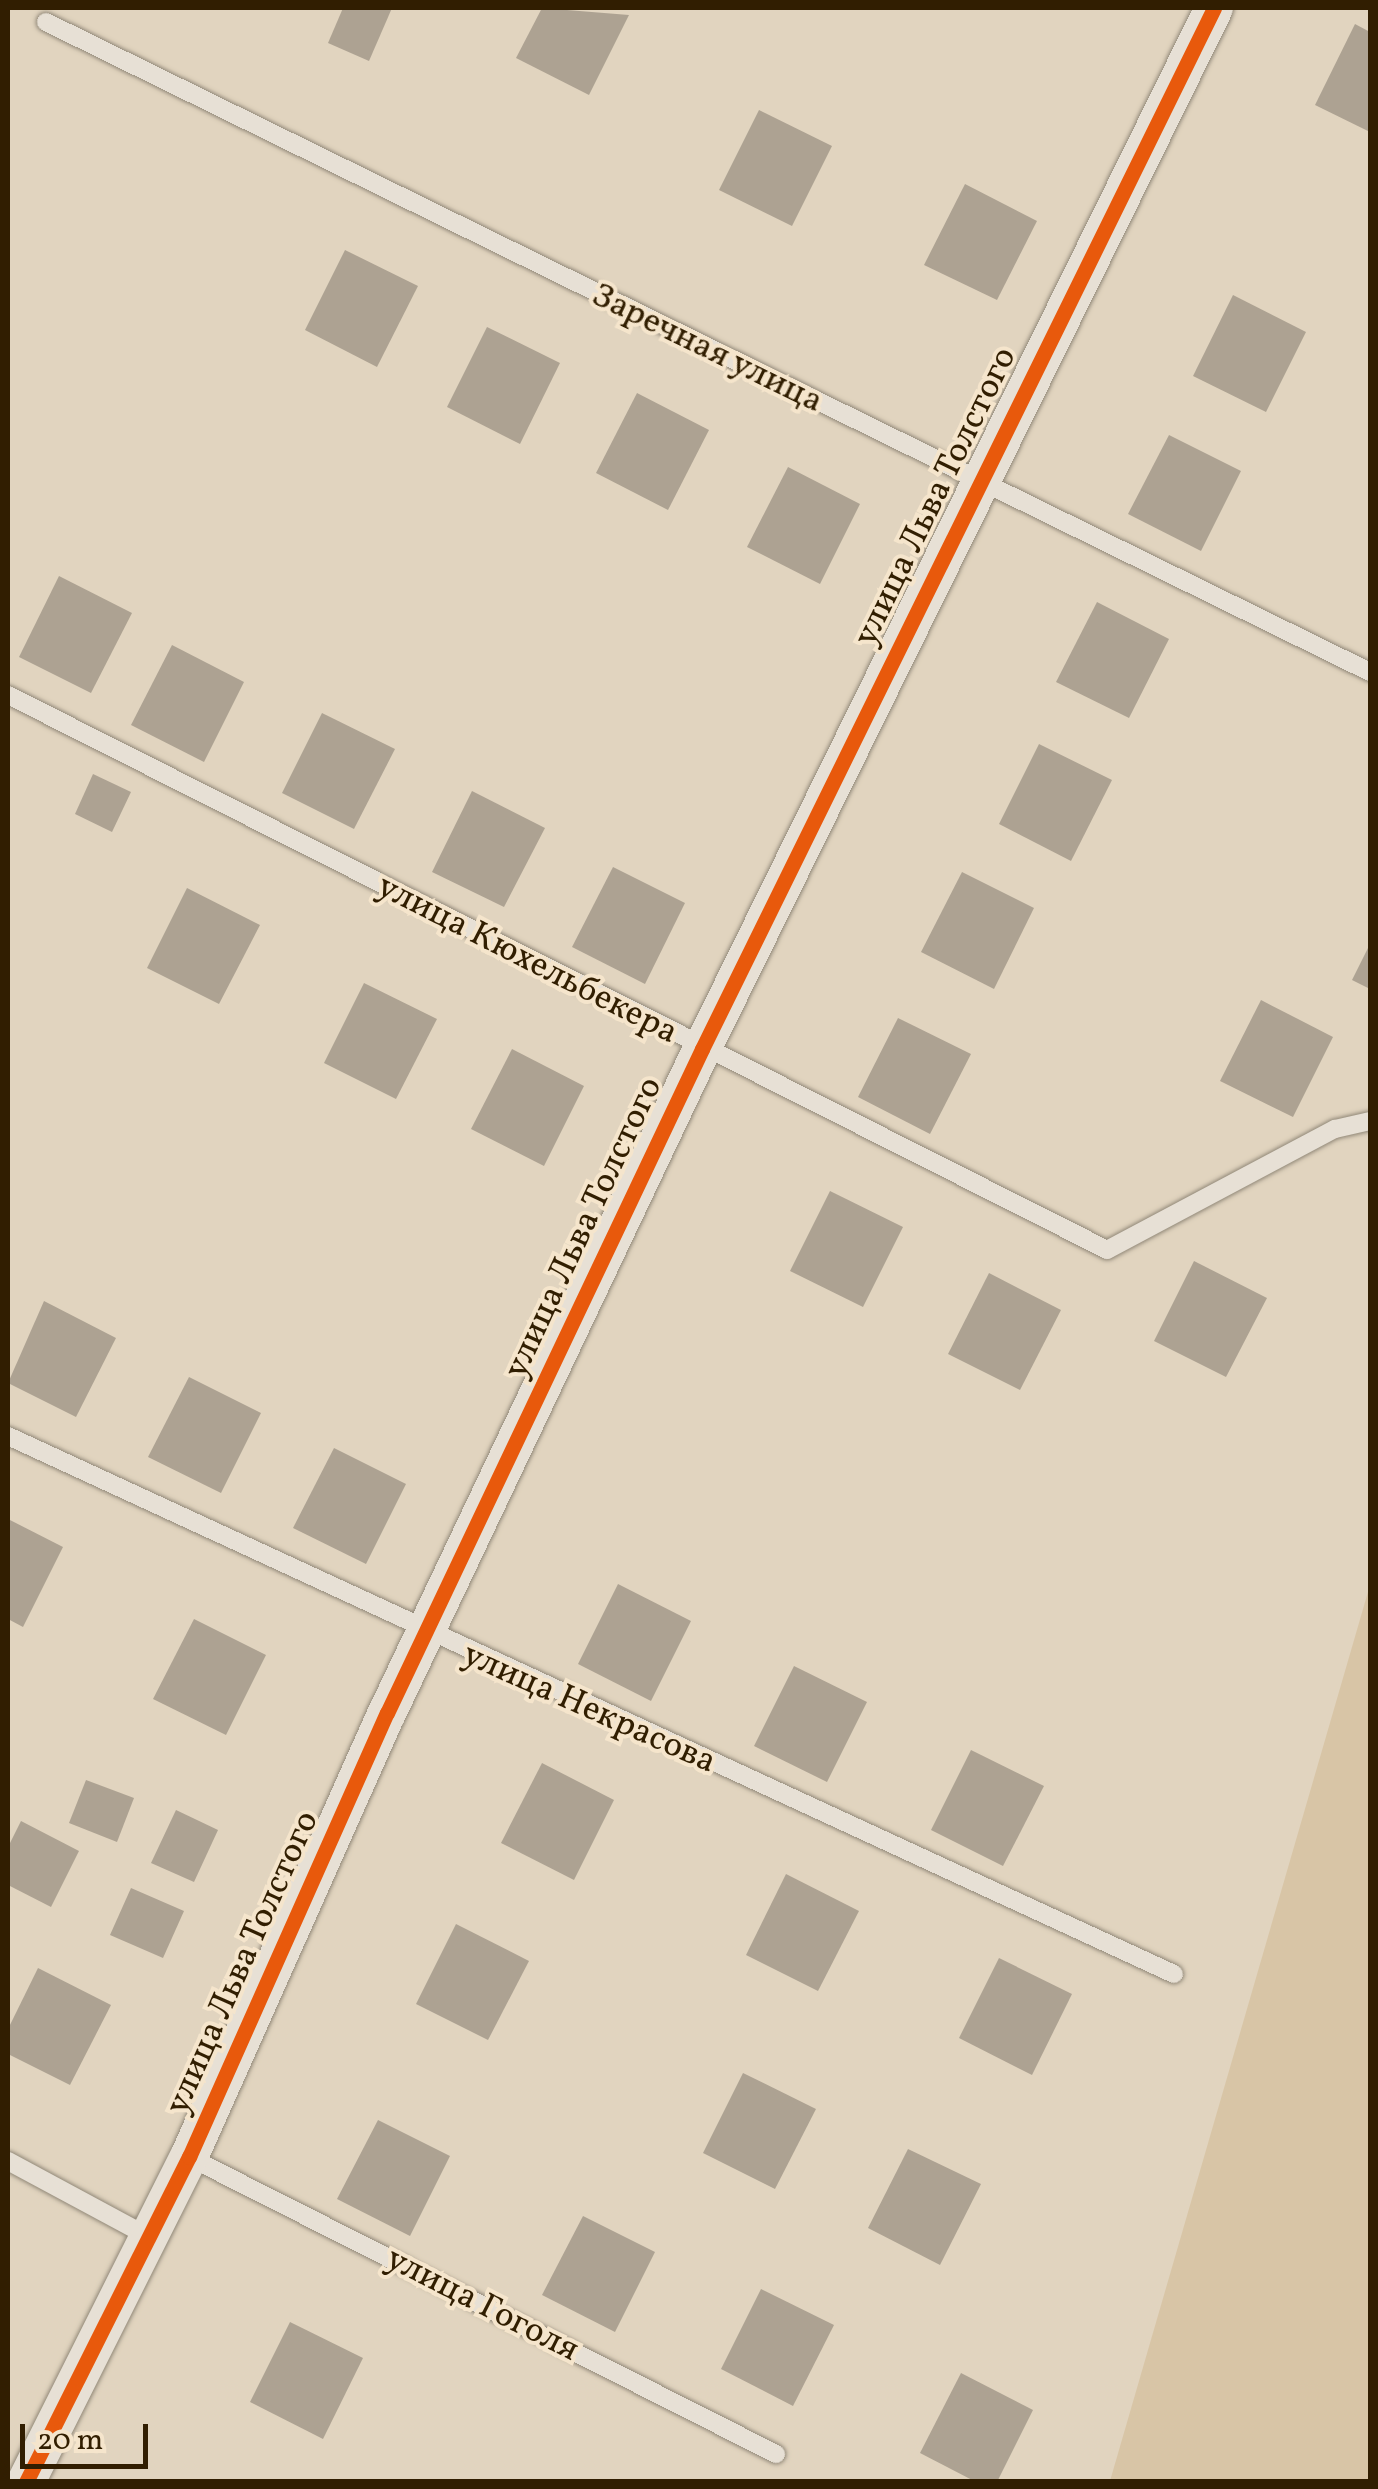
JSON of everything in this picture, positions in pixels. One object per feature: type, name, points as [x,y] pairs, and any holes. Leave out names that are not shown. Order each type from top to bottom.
[{"type":"street","name":"улица Льва Толстого","points":[[26,2482],[188,2157],[425,1635],[702,1049],[976,481],[1214,8]]},
{"type":"lane","name":"Заречная улица","points":[[46,22],[1370,672]]},
{"type":"lane","name":"улица Кюхельбекера","points":[[8,695],[1106,1250],[1334,1129],[1370,1121]]},
{"type":"lane","name":"улица Некрасова","points":[[8,1436],[425,1635],[1174,1974]]},
{"type":"lane","name":"улица Гоголя","points":[[188,2157],[776,2454]]},
{"type":"lane","points":[[8,2161],[147,2236]]},
{"type":"shaded area","points":[[1370,1585],[1370,2481],[1110,2481]]},
{"type":"building","points":[[343,8],[392,8],[369,61],[328,43]]},
{"type":"building","points":[[542,8],[629,15],[589,95],[516,58]]},
{"type":"building","points":[[1355,24],[1370,32],[1370,132],[1315,105]]},
{"type":"building","points":[[759,110],[832,146],[792,226],[719,190]]},
{"type":"building","points":[[965,184],[1037,221],[997,300],[924,265]]},
{"type":"building","points":[[345,250],[418,286],[377,367],[305,330]]},
{"type":"building","points":[[1233,295],[1306,332],[1266,412],[1193,376]]},
{"type":"building","points":[[487,327],[560,363],[520,444],[447,407]]},
{"type":"building","points":[[637,393],[709,430],[668,510],[596,473]]},
{"type":"building","points":[[1169,435],[1241,471],[1201,551],[1128,514]]},
{"type":"building","points":[[788,467],[860,504],[820,584],[747,547]]},
{"type":"building","points":[[59,576],[132,613],[91,693],[19,657]]},
{"type":"building","points":[[1097,602],[1169,639],[1129,718],[1056,682]]},
{"type":"building","points":[[172,645],[244,682],[204,762],[131,725]]},
{"type":"building","points":[[322,713],[395,749],[354,829],[282,793]]},
{"type":"building","points":[[1039,744],[1112,780],[1071,861],[999,824]]},
{"type":"building","points":[[93,774],[131,792],[112,832],[75,814]]},
{"type":"building","points":[[472,791],[545,828],[504,907],[432,872]]},
{"type":"building","points":[[613,867],[685,903],[645,984],[572,947]]},
{"type":"building","points":[[962,872],[1034,908],[994,989],[921,952]]},
{"type":"building","points":[[187,888],[260,925],[219,1004],[147,968]]},
{"type":"building","points":[[1370,944],[1370,989],[1352,980]]},
{"type":"building","points":[[364,983],[437,1019],[396,1099],[324,1063]]},
{"type":"building","points":[[1261,1000],[1333,1037],[1293,1117],[1220,1081]]},
{"type":"building","points":[[898,1018],[971,1054],[930,1134],[858,1097]]},
{"type":"building","points":[[512,1049],[584,1086],[544,1166],[471,1129]]},
{"type":"building","points":[[830,1191],[903,1227],[863,1307],[790,1271]]},
{"type":"building","points":[[1194,1261],[1267,1298],[1226,1377],[1154,1341]]},
{"type":"building","points":[[989,1273],[1061,1310],[1020,1390],[948,1354]]},
{"type":"building","points":[[44,1301],[116,1338],[76,1417],[8,1383]]},
{"type":"building","points":[[189,1377],[261,1413],[221,1493],[148,1457]]},
{"type":"building","points":[[334,1448],[406,1484],[366,1564],[293,1528]]},
{"type":"building","points":[[8,1519],[63,1547],[23,1627],[8,1619]]},
{"type":"building","points":[[618,1584],[691,1621],[651,1701],[578,1664]]},
{"type":"building","points":[[194,1619],[266,1655],[226,1735],[153,1699]]},
{"type":"building","points":[[794,1666],[867,1702],[827,1782],[754,1746]]},
{"type":"building","points":[[971,1750],[1044,1786],[1003,1866],[931,1830]]},
{"type":"building","points":[[542,1763],[614,1800],[574,1880],[501,1843]]},
{"type":"building","points":[[86,1780],[134,1798],[117,1842],[69,1823]]},
{"type":"building","points":[[176,1810],[218,1830],[194,1882],[151,1863]]},
{"type":"building","points":[[21,1821],[79,1851],[51,1907],[8,1885],[8,1847]]},
{"type":"building","points":[[786,1874],[859,1911],[818,1991],[746,1955]]},
{"type":"building","points":[[131,1888],[184,1911],[163,1958],[110,1935]]},
{"type":"building","points":[[456,1924],[529,1961],[488,2040],[416,2004]]},
{"type":"building","points":[[999,1958],[1072,1994],[1032,2075],[959,2038]]},
{"type":"building","points":[[38,1968],[111,2005],[70,2085],[8,2054],[8,2029]]},
{"type":"building","points":[[743,2073],[816,2109],[775,2189],[703,2153]]},
{"type":"building","points":[[378,2120],[450,2156],[410,2236],[337,2199]]},
{"type":"building","points":[[908,2149],[981,2184],[940,2265],[868,2228]]},
{"type":"building","points":[[583,2216],[655,2252],[615,2332],[542,2295]]},
{"type":"building","points":[[761,2289],[834,2325],[793,2406],[721,2369]]},
{"type":"building","points":[[290,2322],[363,2358],[323,2439],[250,2402]]},
{"type":"building","points":[[961,2373],[1033,2410],[997,2482],[976,2482],[920,2453]]},
{"type":"cycle path","points":[[26,2482],[189,2157],[387,1713],[702,1049],[1214,8]]}]
